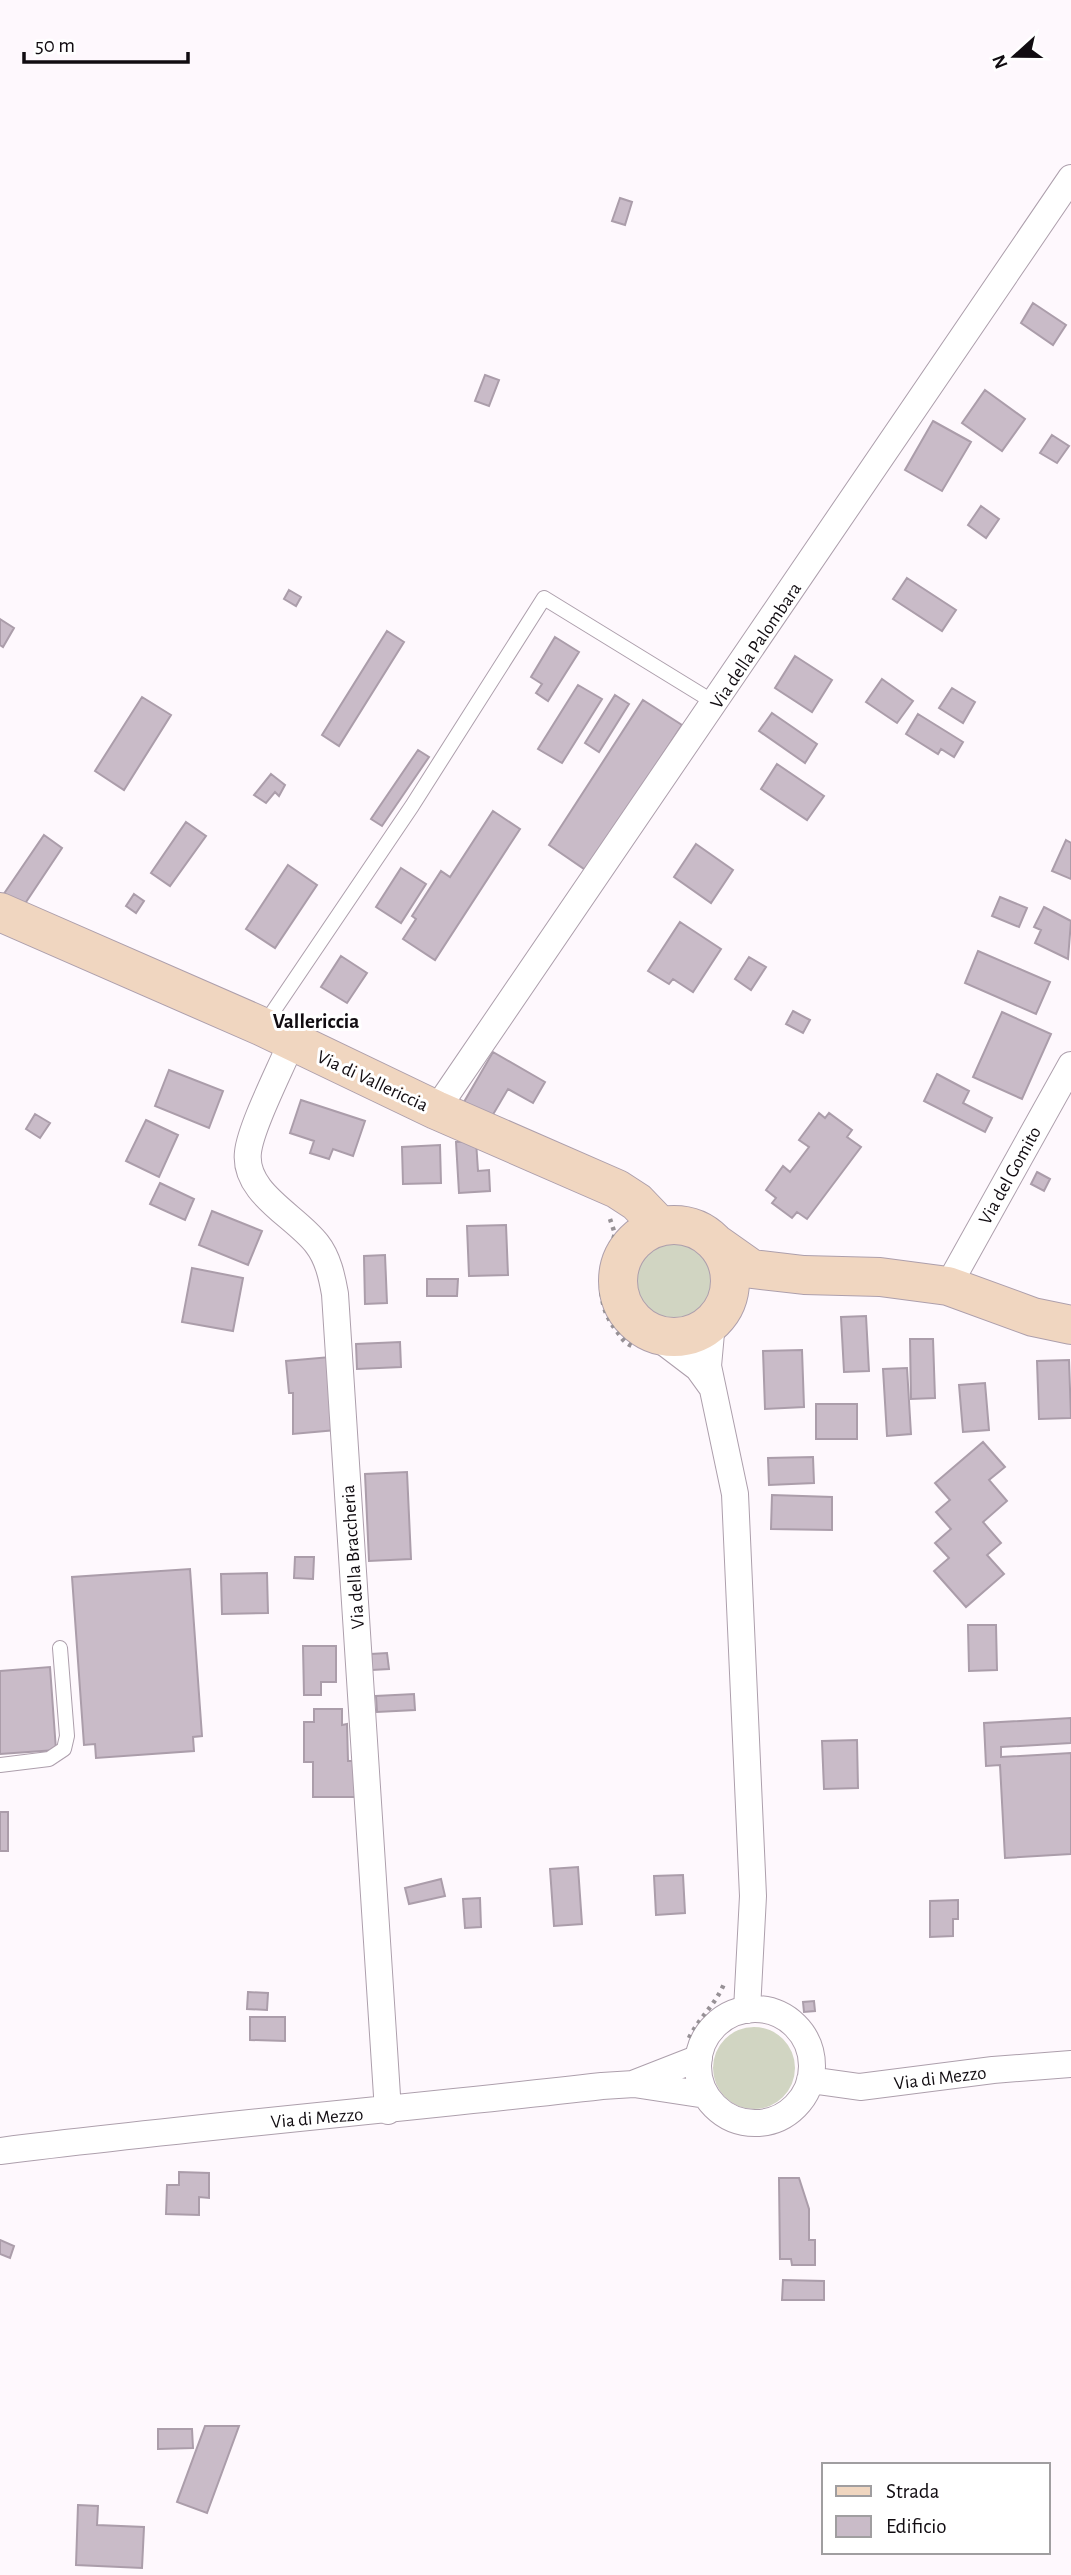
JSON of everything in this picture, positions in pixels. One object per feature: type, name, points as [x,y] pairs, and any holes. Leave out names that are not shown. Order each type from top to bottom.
[{"type":"street","name":"Via della Palombara","points":[[436,1110],[1071,178]]},
{"type":"street","name":"Via di Vallericcia","points":[[0,912],[277,1034],[436,1110],[593,1178],[634,1200],[660,1226]]},
{"type":"street","name":"Via della Braccheria","points":[[277,1034],[250,1143],[248,1163],[263,1191],[318,1245],[328,1263],[334,1291],[388,2111]]},
{"type":"street","name":"Via del Gomito","points":[[948,1286],[1071,1065]]},
{"type":"street","name":"Via di Vallericcia","points":[[593,1178],[621,1209],[618,1279],[622,1301],[645,1341]]},
{"type":"street","points":[[619,1233],[648,1231],[660,1226],[691,1227],[752,1269],[804,1275],[880,1277],[948,1286],[1033,1317],[1071,1325]]},
{"type":"street","points":[[718,1245],[727,1263],[731,1282],[708,1349],[712,1388],[735,1494],[753,1896],[747,2010]]},
{"type":"street","points":[[645,1341],[689,1335],[706,1328],[720,1314],[751,1294],[804,1275]]},
{"type":"street","points":[[645,1341],[698,1368],[712,1388]]},
{"type":"street","points":[[747,2010],[766,2010],[783,2017],[797,2028],[807,2044],[812,2062],[810,2080],[796,2106],[770,2121],[751,2123],[733,2119],[718,2109],[706,2095],[692,2051],[715,2026],[730,2015],[747,2010]]},
{"type":"street","name":"Via di Mezzo","points":[[634,2084],[692,2051]]},
{"type":"street","name":"Via di Mezzo","points":[[810,2080],[860,2087],[993,2070],[1071,2064]]},
{"type":"street","name":"Via di Mezzo","points":[[0,2151],[144,2133],[388,2111],[634,2084],[706,2095]]},
{"type":"lane","points":[[277,1034],[412,806],[544,598],[715,703]]},
{"type":"lane","points":[[0,1765],[49,1759],[64,1749],[67,1736],[60,1648]]},
{"type":"path","points":[[619,1233],[615,1234],[599,1288],[607,1319],[626,1343],[645,1341]]},
{"type":"path","points":[[692,2051],[697,2022],[716,2002],[725,1981]]},
{"type":"green space","points":[[674,1240],[690,1243],[703,1252],[712,1265],[715,1281],[712,1297],[703,1310],[690,1319],[674,1322],[658,1319],[645,1310],[636,1297],[633,1281],[636,1265],[645,1252],[658,1243]]},
{"type":"green space","points":[[754,2027],[770,2030],[783,2039],[792,2052],[795,2068],[792,2084],[783,2097],[770,2106],[754,2109],[738,2106],[725,2097],[716,2084],[713,2068],[716,2052],[725,2039],[738,2030]]},
{"type":"building","points":[[620,198],[632,202],[625,225],[612,221]]},
{"type":"building","points":[[1033,303],[1066,325],[1053,345],[1021,323]]},
{"type":"building","points":[[485,375],[499,380],[489,406],[475,401]]},
{"type":"building","points":[[985,390],[1025,419],[1002,451],[962,423]]},
{"type":"building","points":[[933,421],[971,442],[942,491],[905,470]]},
{"type":"building","points":[[1052,435],[1069,446],[1057,463],[1040,453]]},
{"type":"building","points":[[981,506],[999,519],[986,538],[968,525]]},
{"type":"building","points":[[907,578],[956,610],[942,631],[893,599]]},
{"type":"building","points":[[289,590],[301,597],[296,606],[284,599]]},
{"type":"building","points":[[0,619],[14,628],[3,647],[0,645]]},
{"type":"building","points":[[387,631],[404,642],[339,746],[322,735]]},
{"type":"building","points":[[555,637],[579,652],[548,701],[536,693],[542,684],[531,677]]},
{"type":"building","points":[[795,656],[832,680],[812,712],[775,688]]},
{"type":"building","points":[[882,679],[913,701],[897,723],[866,702]]},
{"type":"building","points":[[578,685],[602,699],[562,763],[538,749]]},
{"type":"building","points":[[952,688],[975,702],[963,723],[939,708]]},
{"type":"building","points":[[615,695],[629,704],[599,752],[585,743]]},
{"type":"building","points":[[142,697],[171,715],[124,790],[95,771]]},
{"type":"building","points":[[643,700],[682,725],[587,871],[549,845]]},
{"type":"building","points":[[772,713],[817,744],[805,763],[759,731]]},
{"type":"building","points":[[918,714],[963,742],[954,757],[941,749],[938,754],[906,734]]},
{"type":"building","points":[[418,750],[429,757],[382,826],[371,819]]},
{"type":"building","points":[[777,764],[824,796],[807,820],[761,789]]},
{"type":"building","points":[[271,774],[285,785],[279,796],[275,792],[266,803],[254,795]]},
{"type":"building","points":[[493,811],[520,829],[435,960],[403,939],[416,919],[412,916],[441,871],[450,877]]},
{"type":"building","points":[[186,822],[206,836],[170,886],[151,873]]},
{"type":"building","points":[[44,835],[62,848],[20,911],[1,898]]},
{"type":"building","points":[[1066,840],[1071,843],[1071,879],[1052,871]]},
{"type":"building","points":[[696,844],[733,870],[711,903],[674,877]]},
{"type":"building","points":[[288,865],[317,885],[275,948],[246,929]]},
{"type":"building","points":[[401,868],[426,884],[401,923],[376,907]]},
{"type":"building","points":[[134,894],[144,901],[136,913],[126,906]]},
{"type":"building","points":[[1000,897],[1027,908],[1019,927],[992,916]]},
{"type":"building","points":[[1044,907],[1071,921],[1068,959],[1035,943],[1041,930],[1034,927]]},
{"type":"building","points":[[680,922],[721,949],[693,992],[673,979],[669,984],[648,971]]},
{"type":"building","points":[[978,951],[1050,982],[1036,1014],[965,983]]},
{"type":"building","points":[[341,956],[367,973],[347,1003],[321,987]]},
{"type":"building","points":[[749,957],[766,967],[751,990],[735,979]]},
{"type":"building","points":[[793,1011],[810,1020],[803,1033],[786,1024]]},
{"type":"building","points":[[1002,1012],[1051,1034],[1022,1099],[973,1077]]},
{"type":"building","points":[[493,1052],[545,1082],[533,1103],[508,1089],[491,1118],[464,1102]]},
{"type":"building","points":[[169,1070],[223,1091],[209,1128],[155,1106]]},
{"type":"building","points":[[937,1074],[969,1091],[963,1103],[992,1118],[985,1132],[924,1101]]},
{"type":"building","points":[[301,1100],[365,1121],[353,1156],[333,1149],[329,1159],[310,1153],[314,1141],[290,1133]]},
{"type":"building","points":[[819,1113],[825,1118],[829,1113],[852,1130],[847,1137],[861,1147],[807,1219],[797,1212],[792,1218],[772,1203],[776,1198],[766,1190],[783,1166],[790,1172],[809,1147],[799,1140]]},
{"type":"building","points":[[35,1114],[50,1123],[40,1138],[26,1129]]},
{"type":"building","points":[[146,1120],[178,1135],[159,1177],[126,1161]]},
{"type":"building","points":[[476,1141],[478,1171],[489,1170],[490,1191],[459,1193],[456,1142]]},
{"type":"building","points":[[440,1145],[441,1183],[403,1184],[402,1147]]},
{"type":"building","points":[[1037,1172],[1050,1179],[1044,1191],[1031,1184]]},
{"type":"building","points":[[160,1183],[194,1199],[185,1220],[150,1204]]},
{"type":"building","points":[[212,1211],[262,1231],[248,1265],[199,1245]]},
{"type":"building","points":[[506,1225],[508,1275],[469,1276],[467,1226]]},
{"type":"building","points":[[385,1255],[387,1303],[365,1304],[364,1256]]},
{"type":"building","points":[[192,1268],[243,1278],[233,1331],[182,1322]]},
{"type":"building","points":[[427,1279],[458,1279],[457,1296],[427,1296]]},
{"type":"building","points":[[866,1316],[869,1371],[844,1372],[841,1317]]},
{"type":"building","points":[[910,1339],[933,1339],[935,1398],[911,1399]]},
{"type":"building","points":[[400,1342],[401,1367],[357,1369],[356,1344]]},
{"type":"building","points":[[802,1350],[804,1407],[765,1409],[763,1351]]},
{"type":"building","points":[[330,1357],[336,1430],[293,1434],[293,1393],[289,1393],[286,1361]]},
{"type":"building","points":[[1069,1360],[1071,1418],[1039,1419],[1037,1361]]},
{"type":"building","points":[[907,1368],[911,1434],[887,1436],[883,1369]]},
{"type":"building","points":[[985,1383],[989,1430],[963,1432],[959,1385]]},
{"type":"building","points":[[816,1404],[857,1404],[857,1439],[816,1439]]},
{"type":"building","points":[[983,1442],[1005,1467],[989,1480],[1007,1501],[983,1522],[1001,1543],[987,1555],[1004,1574],[966,1607],[934,1571],[949,1558],[935,1543],[951,1529],[936,1512],[950,1500],[935,1483]]},
{"type":"building","points":[[813,1457],[814,1483],[769,1485],[768,1458]]},
{"type":"building","points":[[407,1472],[411,1559],[369,1561],[365,1474]]},
{"type":"building","points":[[772,1495],[832,1497],[832,1530],[771,1529]]},
{"type":"building","points":[[295,1557],[314,1557],[313,1579],[294,1578]]},
{"type":"building","points":[[190,1569],[202,1736],[193,1737],[194,1751],[96,1758],[95,1744],[84,1745],[72,1577]]},
{"type":"building","points":[[267,1573],[268,1613],[222,1614],[221,1574]]},
{"type":"building","points":[[968,1625],[996,1625],[997,1670],[969,1671]]},
{"type":"building","points":[[303,1646],[336,1646],[336,1682],[321,1682],[321,1695],[304,1695]]},
{"type":"building","points":[[387,1653],[389,1669],[372,1670],[371,1654]]},
{"type":"building","points":[[50,1667],[56,1750],[0,1754],[0,1671]]},
{"type":"building","points":[[414,1694],[415,1710],[377,1712],[376,1696]]},
{"type":"building","points":[[314,1709],[342,1709],[342,1725],[347,1724],[348,1761],[356,1761],[356,1797],[313,1797],[313,1762],[304,1762],[304,1722],[314,1722]]},
{"type":"building","points":[[1071,1718],[1071,1743],[1001,1747],[1001,1757],[1071,1753],[1071,1854],[1005,1858],[1000,1765],[986,1766],[984,1723]]},
{"type":"building","points":[[857,1740],[858,1788],[824,1789],[822,1741]]},
{"type":"building","points":[[0,1812],[8,1812],[8,1851],[0,1851]]},
{"type":"building","points":[[578,1867],[582,1924],[554,1926],[550,1869]]},
{"type":"building","points":[[683,1875],[685,1913],[656,1915],[654,1876]]},
{"type":"building","points":[[441,1879],[445,1896],[409,1904],[405,1888]]},
{"type":"building","points":[[480,1898],[481,1927],[465,1928],[463,1899]]},
{"type":"building","points":[[958,1900],[958,1919],[953,1919],[953,1936],[930,1937],[930,1901]]},
{"type":"building","points":[[248,1992],[268,1993],[267,2010],[247,2009]]},
{"type":"building","points":[[814,2001],[815,2011],[804,2012],[803,2002]]},
{"type":"building","points":[[250,2017],[285,2017],[285,2041],[250,2040]]},
{"type":"building","points":[[179,2172],[209,2173],[209,2198],[199,2197],[199,2215],[166,2214],[167,2185],[179,2185]]},
{"type":"building","points":[[779,2178],[799,2178],[809,2209],[809,2240],[815,2240],[815,2265],[792,2265],[791,2259],[780,2259]]},
{"type":"building","points":[[0,2240],[14,2246],[10,2258],[0,2254]]},
{"type":"building","points":[[783,2280],[824,2281],[824,2300],[782,2300]]},
{"type":"building","points":[[205,2426],[239,2426],[207,2513],[177,2502]]},
{"type":"building","points":[[158,2429],[192,2429],[193,2448],[158,2449]]},
{"type":"building","points":[[78,2505],[98,2506],[97,2525],[144,2527],[142,2568],[76,2565]]},
{"type":"district","name":"Vallericcia","points":[[316,1021]]}]
